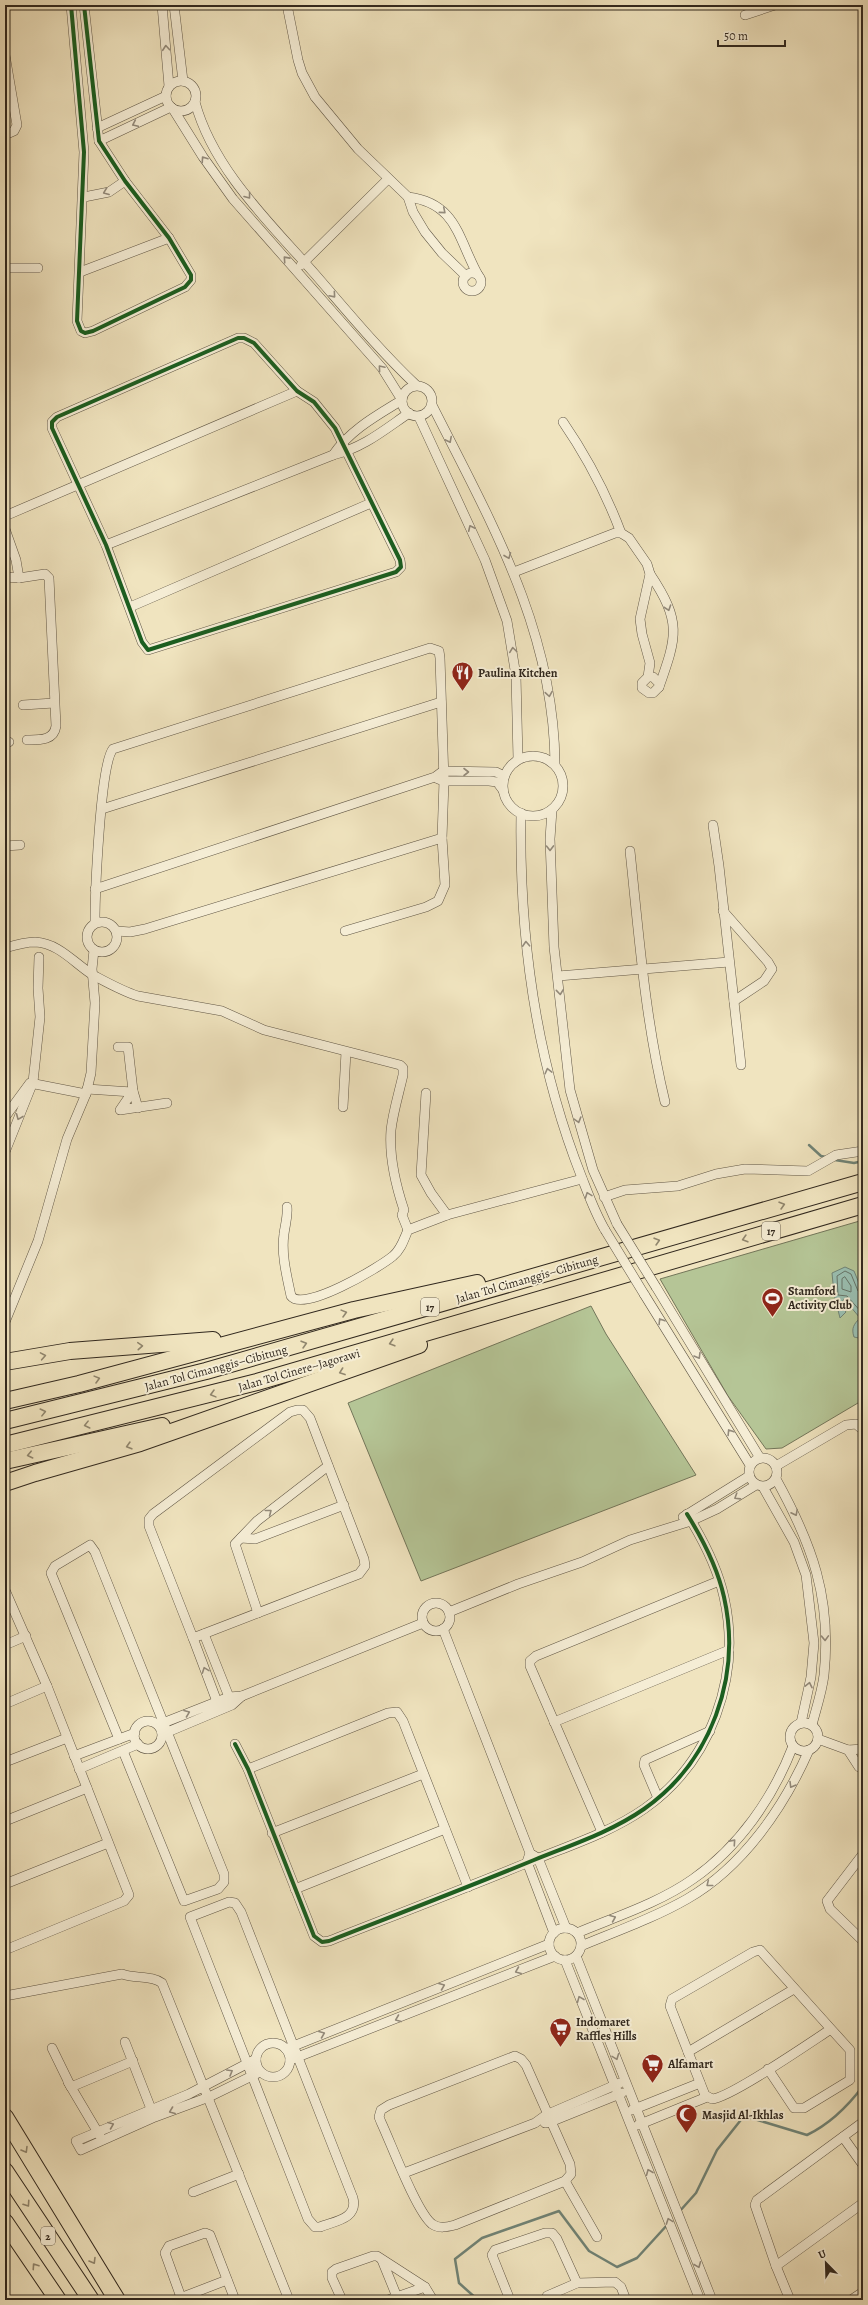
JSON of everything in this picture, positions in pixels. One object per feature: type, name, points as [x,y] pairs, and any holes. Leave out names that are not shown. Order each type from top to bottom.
[{"type":"highway","name":"Jalan Tol Cimanggis–Cibitung","points":[[5,1421],[206,1372],[858,1183]]},
{"type":"highway","name":"Jalan Tol Cimanggis–Cibitung","points":[[590,1284],[863,1205]]},
{"type":"highway","points":[[5,1401],[79,1384],[354,1310],[608,1255]]},
{"type":"highway","points":[[5,1484],[35,1472],[140,1443],[232,1412],[590,1284]]},
{"type":"highway","name":"Jalan Tol Cinere–Jagorawi","points":[[5,1445],[257,1382],[590,1284]]},
{"type":"highway","points":[[5,1362],[70,1351],[252,1337]]},
{"type":"highway","points":[[5,1461],[232,1412]]},
{"type":"highway","points":[[5,2117],[117,2300]]},
{"type":"highway","name":"2","points":[[5,2171],[91,2300]]},
{"type":"highway","name":"2","points":[[5,2222],[58,2300]]},
{"type":"street","points":[[71,5],[84,152],[84,197],[77,321],[81,331],[88,333],[189,284],[191,280],[190,270],[169,238],[125,181],[99,141],[84,5]]},
{"type":"street","points":[[97,128],[166,96],[170,86],[162,5]]},
{"type":"street","points":[[174,5],[183,81]]},
{"type":"street","points":[[287,5],[298,60],[308,86],[346,136],[388,179],[408,197],[431,203],[447,213],[468,256],[478,275],[481,281],[480,287],[472,291],[464,287],[463,281],[466,276],[472,274],[478,275]]},
{"type":"street","points":[[745,15],[775,5]]},
{"type":"street","points":[[5,55],[17,124],[14,131],[5,135]]},
{"type":"street","points":[[170,86],[183,81],[194,87],[197,95],[195,102],[201,124],[224,164],[252,201],[390,360],[416,385],[424,387],[429,392],[432,405],[503,545],[531,615],[544,665],[554,729],[555,764]]},
{"type":"street","points":[[166,96],[198,150],[230,195],[382,368],[409,413],[419,417],[485,560],[507,621],[516,676],[518,759]]},
{"type":"street","points":[[99,141],[172,108],[185,110],[195,102]]},
{"type":"street","points":[[295,270],[305,263],[388,179]]},
{"type":"street","points":[[84,197],[109,192],[125,181]]},
{"type":"street","points":[[408,197],[413,212],[425,232],[466,276]]},
{"type":"street","points":[[80,272],[169,238]]},
{"type":"street","points":[[455,265],[468,256]]},
{"type":"street","points":[[5,268],[38,268]]},
{"type":"street","points":[[244,338],[254,343],[297,391],[314,402],[330,422],[342,441],[400,560],[401,567],[396,572],[148,650],[144,646],[106,545],[52,428],[52,422],[55,419],[232,341],[244,338]]},
{"type":"street","points":[[333,455],[342,441],[361,425],[402,400],[407,390],[416,385]]},
{"type":"street","points":[[5,516],[78,483],[297,391]]},
{"type":"street","points":[[419,417],[429,410],[432,405]]},
{"type":"street","points":[[106,545],[333,455],[347,452],[373,439],[384,429],[409,413]]},
{"type":"street","points":[[563,422],[587,459],[607,499],[621,533]]},
{"type":"street","points":[[130,607],[371,503]]},
{"type":"street","points":[[5,529],[16,560],[19,578]]},
{"type":"street","points":[[514,572],[615,533],[621,533],[629,538],[647,564],[650,574],[666,600],[673,626],[673,646],[659,687],[653,693],[645,691],[642,683],[648,677],[650,663],[642,634],[640,619],[650,574]]},
{"type":"street","points":[[5,577],[19,578],[45,574],[49,578],[56,726],[54,734],[43,740],[27,740]]},
{"type":"street","points":[[95,923],[94,889],[108,758],[109,754],[118,746],[430,648],[436,649],[439,653],[441,702],[443,772],[440,779],[445,885],[438,901],[418,910],[345,932]]},
{"type":"street","points":[[650,663],[666,667]]},
{"type":"street","points":[[648,677],[656,679],[659,687]]},
{"type":"street","points":[[102,809],[441,702]]},
{"type":"street","points":[[23,705],[54,703]]},
{"type":"street","points":[[552,810],[538,815],[521,813],[512,807],[505,798],[503,790],[504,776],[509,767],[518,759],[537,755],[547,758],[555,764],[561,774],[563,785],[562,796],[552,810],[550,881],[565,1056],[572,1102],[590,1163],[617,1224],[760,1458],[769,1460],[776,1466],[776,1479],[806,1537],[817,1571],[824,1607],[826,1641],[824,1676],[812,1726]]},
{"type":"street","points":[[443,772],[496,772],[504,776]]},
{"type":"street","points":[[94,889],[440,779],[497,782],[503,790]]},
{"type":"street","points":[[521,813],[522,885],[529,974],[557,1107],[571,1150],[594,1211],[750,1465],[749,1476]]},
{"type":"street","points":[[713,825],[741,1065]]},
{"type":"street","points":[[116,931],[130,932],[145,929],[442,838]]},
{"type":"street","points":[[5,846],[20,845]]},
{"type":"street","points":[[630,851],[642,970],[656,1062],[665,1102]]},
{"type":"street","points":[[723,911],[768,962],[772,969],[764,981],[734,1001]]},
{"type":"street","points":[[100,922],[110,924],[116,931],[117,942],[114,947],[104,952],[94,950],[87,942],[87,936],[91,926],[95,923],[100,922]]},
{"type":"street","points":[[5,948],[34,942],[48,944],[67,955],[92,974],[138,996],[222,1011],[264,1030],[397,1064],[403,1068],[391,1128],[391,1144],[397,1181],[404,1210],[402,1215],[408,1230],[402,1246],[393,1256],[338,1289],[308,1300],[296,1300],[291,1296],[284,1261],[284,1234],[288,1223],[287,1207]]},
{"type":"street","points":[[5,1322],[38,1241],[67,1139],[86,1092],[91,1073],[95,1003],[92,974],[94,950]]},
{"type":"street","points":[[5,1152],[33,1082],[40,1017],[38,988],[39,956]]},
{"type":"street","points":[[558,976],[729,962]]},
{"type":"street","points":[[118,1047],[128,1047],[132,1091],[138,1108]]},
{"type":"street","points":[[343,1107],[346,1052]]},
{"type":"street","points":[[5,1117],[26,1086],[33,1082],[86,1092],[132,1091]]},
{"type":"street","points":[[132,1091],[120,1110],[167,1103]]},
{"type":"street","points":[[426,1093],[421,1175],[428,1188],[447,1215]]},
{"type":"street","points":[[604,1197],[625,1190],[678,1186],[716,1174],[738,1170],[767,1169],[808,1172],[828,1158],[863,1151]]},
{"type":"street","points":[[408,1230],[447,1215],[582,1179]]},
{"type":"street","points":[[193,1638],[359,1574],[362,1571],[364,1559],[310,1418],[303,1410],[290,1412],[153,1514],[149,1519],[149,1526],[219,1706]]},
{"type":"street","points":[[776,1466],[846,1425],[856,1424],[863,1430]]},
{"type":"street","points":[[750,1465],[760,1458]]},
{"type":"street","points":[[258,1613],[234,1544],[257,1521],[328,1466]]},
{"type":"street","points":[[749,1476],[759,1486],[794,1542],[806,1575],[814,1643],[811,1677],[801,1723]]},
{"type":"street","points":[[449,1612],[582,1562],[630,1540],[675,1525],[749,1476]]},
{"type":"street","points":[[689,1517],[717,1509],[759,1486],[770,1484],[776,1479]]},
{"type":"street","points":[[241,1538],[255,1539],[344,1505]]},
{"type":"street","points":[[235,1744],[248,1769],[272,1833],[314,1936],[322,1942],[329,1942],[468,1887],[532,1858],[602,1832],[643,1810],[682,1776],[693,1762],[710,1731],[725,1689],[729,1650],[728,1618],[720,1581],[689,1517]]},
{"type":"street","points":[[119,1739],[51,1573],[55,1566],[87,1546],[92,1546],[96,1552],[161,1724],[224,1874],[224,1882],[218,1889],[184,1901],[123,1751]]},
{"type":"street","points":[[602,1832],[530,1666],[532,1658],[720,1581]]},
{"type":"street","points":[[5,1590],[47,1686],[108,1843],[129,1890],[128,1899],[5,1950]]},
{"type":"street","points":[[433,1604],[444,1606],[449,1612],[449,1622],[443,1629],[432,1630],[424,1623],[424,1611],[433,1604]]},
{"type":"street","points":[[80,1769],[138,1744],[150,1749],[156,1746],[165,1733],[219,1706],[424,1623]]},
{"type":"street","points":[[153,2113],[209,2097],[256,2074],[269,2077],[280,2076],[288,2070],[294,2058],[554,1956],[565,1960],[576,1956],[581,1946],[581,1939],[577,1933],[566,1928],[532,1858],[443,1629]]},
{"type":"street","points":[[204,1634],[230,1701]]},
{"type":"street","points":[[5,1645],[26,1636]]},
{"type":"street","points":[[554,1722],[729,1650]]},
{"type":"street","points":[[5,1704],[47,1686]]},
{"type":"street","points":[[138,1744],[135,1733],[138,1726],[144,1722],[161,1724],[219,1706]]},
{"type":"street","points":[[248,1769],[393,1711],[397,1712],[403,1721],[468,1887]]},
{"type":"street","points":[[581,1946],[665,1910],[708,1886],[739,1857],[766,1824],[793,1785],[810,1750],[818,1739],[817,1731],[812,1726],[801,1723],[795,1726],[790,1732],[790,1740],[793,1746],[804,1751],[810,1750]]},
{"type":"street","points":[[658,1798],[644,1764],[645,1760],[710,1731]]},
{"type":"street","points":[[74,1756],[135,1733]]},
{"type":"street","points":[[5,1762],[67,1738]]},
{"type":"street","points":[[818,1739],[848,1750],[863,1749]]},
{"type":"street","points":[[577,1933],[673,1891],[706,1869],[733,1842],[764,1805],[779,1780],[793,1746]]},
{"type":"street","points":[[848,1750],[859,1767],[863,1768]]},
{"type":"street","points":[[272,1833],[423,1774]]},
{"type":"street","points":[[5,1821],[87,1788]]},
{"type":"street","points":[[295,1889],[445,1829]]},
{"type":"street","points":[[5,1884],[108,1843]]},
{"type":"street","points":[[863,1854],[826,1901],[833,1912],[863,1941]]},
{"type":"street","points":[[532,1858],[554,1933],[550,1944],[554,1956]]},
{"type":"street","points":[[233,1902],[238,1906],[289,2047],[353,2198],[353,2212],[344,2218],[320,2227],[315,2227],[311,2224],[256,2074],[247,2063],[190,1917],[222,1904],[233,1902]]},
{"type":"street","points":[[554,1933],[566,1928]]},
{"type":"street","points":[[256,2074],[256,2059],[262,2047],[268,2044],[275,2043],[289,2047],[550,1944]]},
{"type":"street","points":[[707,2097],[700,2083],[670,2006],[672,1999],[758,1950],[762,1951],[794,1989],[850,2050],[850,2080],[804,2108],[798,2109],[790,2104],[768,2069]]},
{"type":"street","points":[[576,1956],[712,2300]]},
{"type":"street","points":[[565,1960],[700,2300]]},
{"type":"street","points":[[5,1996],[122,1974],[133,1978],[158,1980],[162,1983],[205,2087],[289,2300]]},
{"type":"street","points":[[688,2052],[794,1989]]},
{"type":"street","points":[[631,2128],[707,2097],[714,2099],[723,2096],[831,2029]]},
{"type":"street","points":[[125,2042],[153,2113]]},
{"type":"street","points":[[50,2049],[99,2135],[153,2113],[256,2059]]},
{"type":"street","points":[[514,2056],[524,2061],[548,2119],[572,2170],[569,2179],[565,2182],[443,2228],[432,2224],[422,2212],[404,2173],[379,2117],[381,2110],[389,2105],[514,2056]]},
{"type":"street","points":[[71,2087],[133,2061]]},
{"type":"street","points":[[548,2119],[615,2085],[626,2081]]},
{"type":"street","points":[[625,2113],[700,2083]]},
{"type":"street","points":[[404,2173],[535,2123],[629,2091]]},
{"type":"street","points":[[790,2300],[776,2266],[755,2205],[758,2200],[863,2122]]},
{"type":"street","points":[[843,2138],[863,2165]]},
{"type":"street","points":[[193,2192],[239,2174]]},
{"type":"street","points":[[565,2182],[597,2237]]},
{"type":"street","points":[[776,2266],[863,2203]]},
{"type":"street","points":[[227,2280],[179,2299],[165,2253],[166,2249],[169,2246],[203,2233],[210,2235],[235,2300]]},
{"type":"street","points":[[510,2300],[492,2255],[495,2250],[545,2233],[552,2233],[557,2239],[577,2283]]},
{"type":"street","points":[[342,2300],[332,2278],[332,2272],[336,2269],[370,2256],[377,2256],[425,2287],[432,2300]]},
{"type":"street","points":[[382,2260],[393,2299],[425,2287]]},
{"type":"street","points":[[547,2296],[577,2283],[615,2282],[621,2287],[626,2300]]},
{"type":"street","points":[[851,2300],[863,2292]]},
{"type":"shaded area","name":"Stamford Activity Club","points":[[863,1220],[863,1400],[782,1448],[766,1449],[728,1396],[660,1279]]},
{"type":"shaded area","points":[[591,1306],[606,1334],[696,1475],[421,1581],[348,1403]]},
{"type":"water","points":[[845,1267],[854,1271],[863,1293],[863,1339],[854,1337],[853,1334],[854,1326],[860,1318],[844,1299],[840,1305],[846,1312],[840,1318],[834,1294],[832,1273]]},
{"type":"waterway","points":[[809,1145],[821,1156],[826,1157]]},
{"type":"waterway","points":[[835,1160],[854,1163],[863,1161]]},
{"type":"waterway","points":[[679,2212],[696,2193],[717,2150],[744,2116],[807,2135],[823,2126],[838,2114],[863,2086]]},
{"type":"waterway","points":[[478,2300],[459,2283],[455,2259],[482,2238],[559,2211],[589,2251],[617,2267],[637,2258],[668,2224]]},
{"type":"cycle path","points":[[71,5],[84,152],[77,321],[81,331],[85,333],[93,331],[185,287],[191,280],[191,275],[169,238],[125,181],[99,141],[84,5]]},
{"type":"cycle path","points":[[238,338],[244,338],[254,343],[297,391],[314,402],[335,428],[400,560],[401,567],[396,572],[148,650],[142,642],[106,545],[52,428],[52,422],[57,417],[238,338]]},
{"type":"cycle path","points":[[235,1744],[248,1769],[314,1936],[322,1942],[329,1941],[457,1891],[618,1825],[644,1809],[667,1790],[687,1767],[704,1742],[716,1715],[724,1687],[729,1657],[728,1627],[724,1597],[718,1576],[709,1554],[687,1514]]},
{"type":"place","name":"Paulina Kitchen","points":[[463,692]]},
{"type":"place","name":"Stamford Activity Club","points":[[773,1318]]},
{"type":"place","name":"Indomaret Raffles Hills","points":[[561,2048]]},
{"type":"place","name":"Alfamart","points":[[652,2084]]},
{"type":"place","name":"Masjid Al-Ikhlas","points":[[686,2134]]}]
